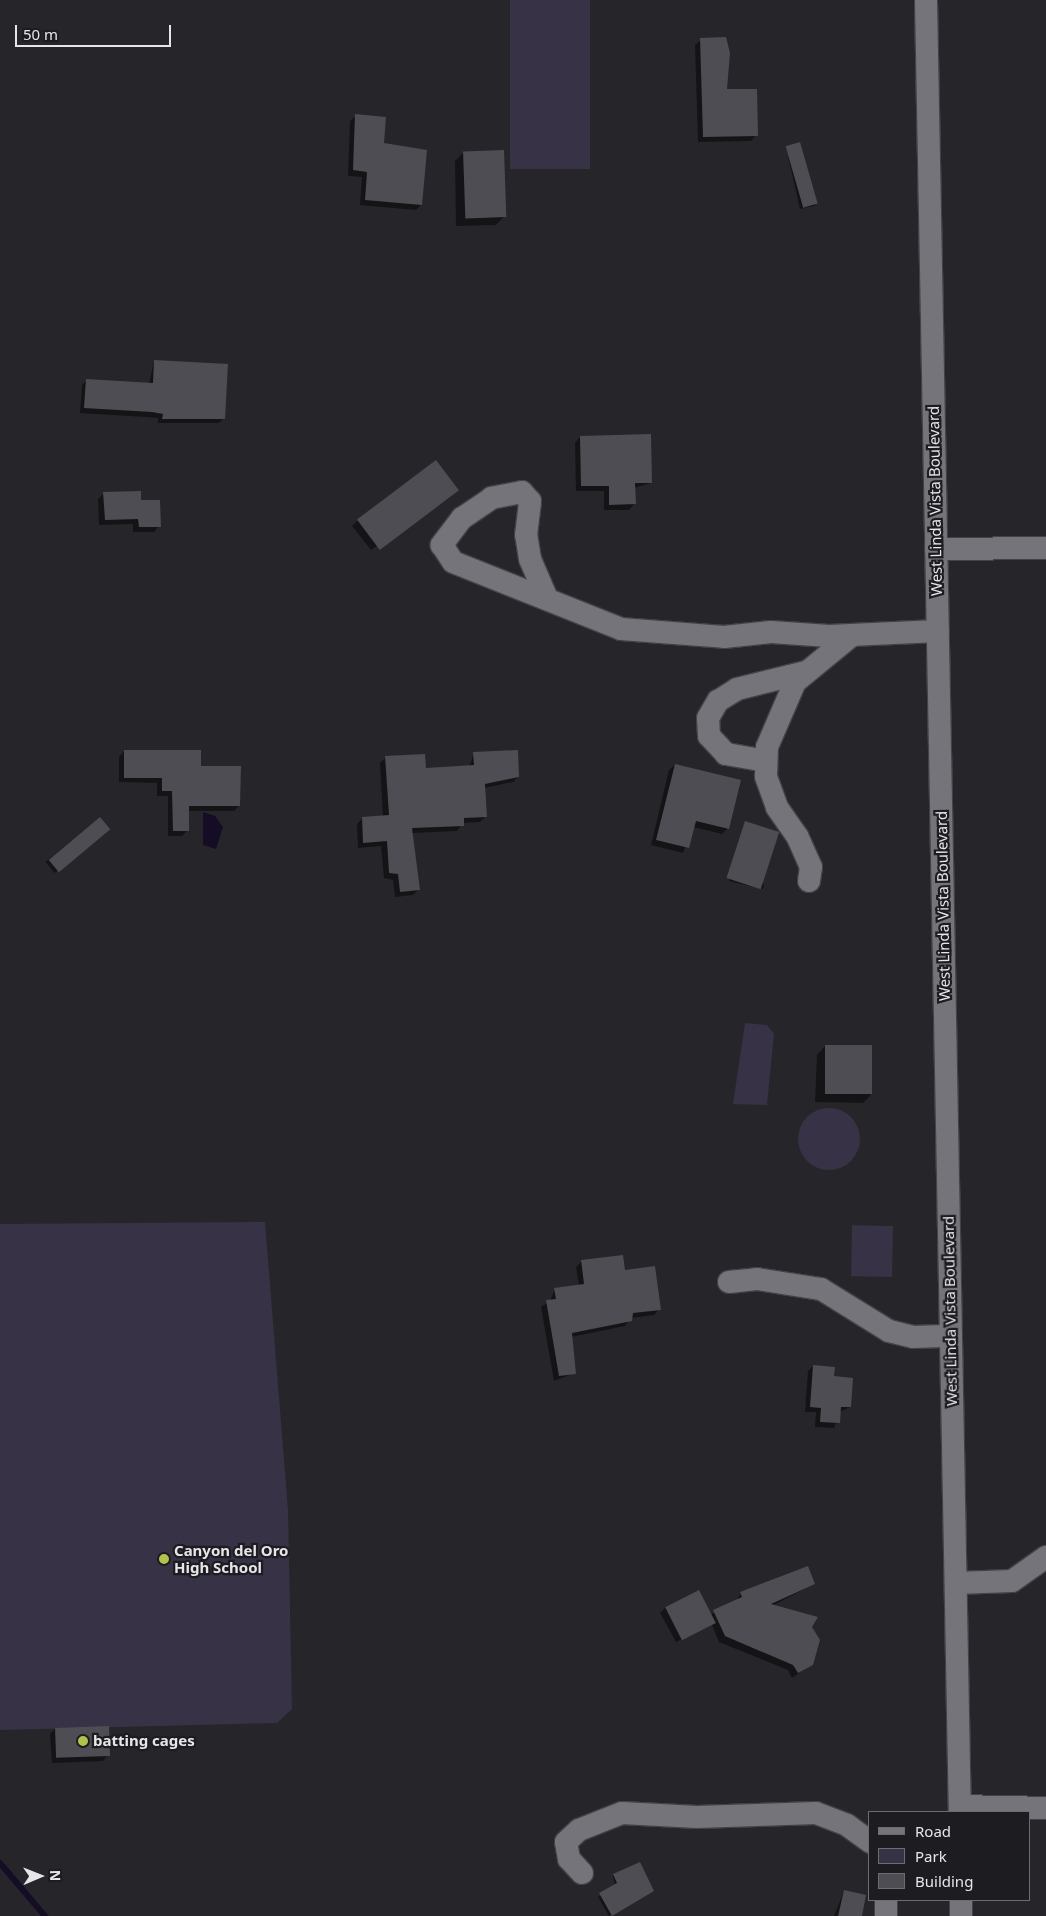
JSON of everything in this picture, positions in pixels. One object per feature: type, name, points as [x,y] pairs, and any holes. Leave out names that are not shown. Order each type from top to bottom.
[{"type":"street","name":"West Linda Vista Boulevard","points":[[926,0],[960,1809]]},
{"type":"street","points":[[546,596],[530,559],[526,535],[530,501],[522,492],[492,498],[462,518],[442,545],[452,562],[546,596],[602,625],[620,629],[724,637],[797,632],[851,636],[938,631]]},
{"type":"street","points":[[936,549],[1046,548]]},
{"type":"street","points":[[809,881],[811,867],[797,836],[777,808],[766,776],[767,747],[794,682],[851,636]]},
{"type":"street","points":[[766,761],[726,754],[709,736],[708,718],[718,701],[737,689],[805,672]]},
{"type":"street","points":[[729,1282],[757,1280],[821,1289],[849,1302],[889,1331],[913,1337],[951,1336]]},
{"type":"street","points":[[956,1584],[1012,1581],[1046,1558]]},
{"type":"street","points":[[960,1809],[1046,1808]]},
{"type":"street","points":[[582,1874],[569,1859],[566,1842],[579,1830],[622,1813],[697,1817],[816,1812],[847,1825],[868,1841]]},
{"type":"street","points":[[886,1901],[886,1916]]},
{"type":"street","points":[[961,1901],[961,1916]]},
{"type":"green space","points":[[510,0],[590,0],[590,169],[510,169]]},
{"type":"green space","points":[[745,1023],[767,1025],[774,1034],[767,1105],[733,1104]]},
{"type":"green space","points":[[829,1108],[841,1111],[851,1117],[857,1127],[860,1139],[857,1151],[851,1161],[841,1167],[829,1170],[817,1167],[807,1161],[801,1151],[798,1139],[801,1127],[807,1117],[817,1111]]},
{"type":"green space","name":"Canyon del Oro High School","points":[[265,1222],[288,1510],[292,1709],[277,1723],[0,1730],[0,1224]]},
{"type":"green space","points":[[852,1225],[893,1226],[892,1277],[851,1276]]},
{"type":"shaded area","points":[[203,812],[215,816],[223,827],[216,849],[203,845]]},
{"type":"building","points":[[726,37],[730,53],[727,89],[757,89],[758,136],[703,137],[700,38]]},
{"type":"building","points":[[355,114],[386,117],[384,143],[427,150],[422,205],[365,200],[367,172],[353,170]]},
{"type":"building","points":[[800,142],[818,204],[803,208],[786,146]]},
{"type":"building","points":[[504,150],[506,217],[465,218],[463,151]]},
{"type":"building","points":[[154,360],[228,364],[225,419],[162,419],[163,414],[152,412],[84,408],[86,379],[153,383]]},
{"type":"building","points":[[651,434],[652,483],[635,483],[636,504],[609,505],[609,486],[581,486],[580,436]]},
{"type":"building","points":[[436,460],[459,490],[380,550],[357,520]]},
{"type":"building","points":[[141,491],[141,500],[160,500],[161,527],[139,527],[138,519],[105,520],[103,492]]},
{"type":"building","points":[[124,750],[201,750],[201,766],[241,766],[240,806],[189,806],[189,831],[173,831],[172,791],[162,791],[162,778],[124,778]]},
{"type":"building","points":[[518,750],[519,777],[485,784],[487,817],[464,818],[464,826],[412,828],[420,890],[400,892],[398,874],[389,873],[387,841],[363,843],[362,817],[389,815],[385,756],[425,754],[426,768],[474,765],[473,752]]},
{"type":"building","points":[[675,764],[741,780],[729,829],[696,821],[689,848],[656,840]]},
{"type":"building","points":[[100,817],[110,829],[59,872],[49,860]]},
{"type":"building","points":[[745,821],[779,832],[761,889],[726,878]]},
{"type":"building","points":[[825,1045],[872,1045],[872,1094],[825,1094]]},
{"type":"building","points":[[623,1255],[625,1270],[655,1266],[661,1310],[633,1313],[632,1321],[572,1333],[576,1374],[559,1376],[546,1300],[556,1299],[554,1288],[584,1284],[581,1260]]},
{"type":"building","points":[[813,1365],[835,1367],[834,1376],[853,1378],[851,1407],[841,1407],[840,1423],[820,1422],[821,1408],[810,1407]]},
{"type":"building","points":[[808,1566],[815,1584],[771,1604],[818,1617],[812,1627],[820,1640],[813,1665],[798,1673],[793,1665],[725,1636],[713,1610],[742,1597],[740,1592]]},
{"type":"building","points":[[699,1590],[716,1623],[682,1640],[665,1607]]},
{"type":"building","name":"batting cages","points":[[109,1726],[110,1756],[56,1758],[55,1728]]},
{"type":"building","points":[[640,1862],[654,1891],[612,1916],[599,1893],[617,1883],[613,1874]]},
{"type":"building","points":[[844,1890],[866,1895],[862,1916],[838,1916]]},
{"type":"waterway","points":[[0,1863],[45,1916]]},
{"type":"place","name":"Canyon del Oro High School","points":[[164,1559]]},
{"type":"place","name":"batting cages","points":[[83,1741]]}]
